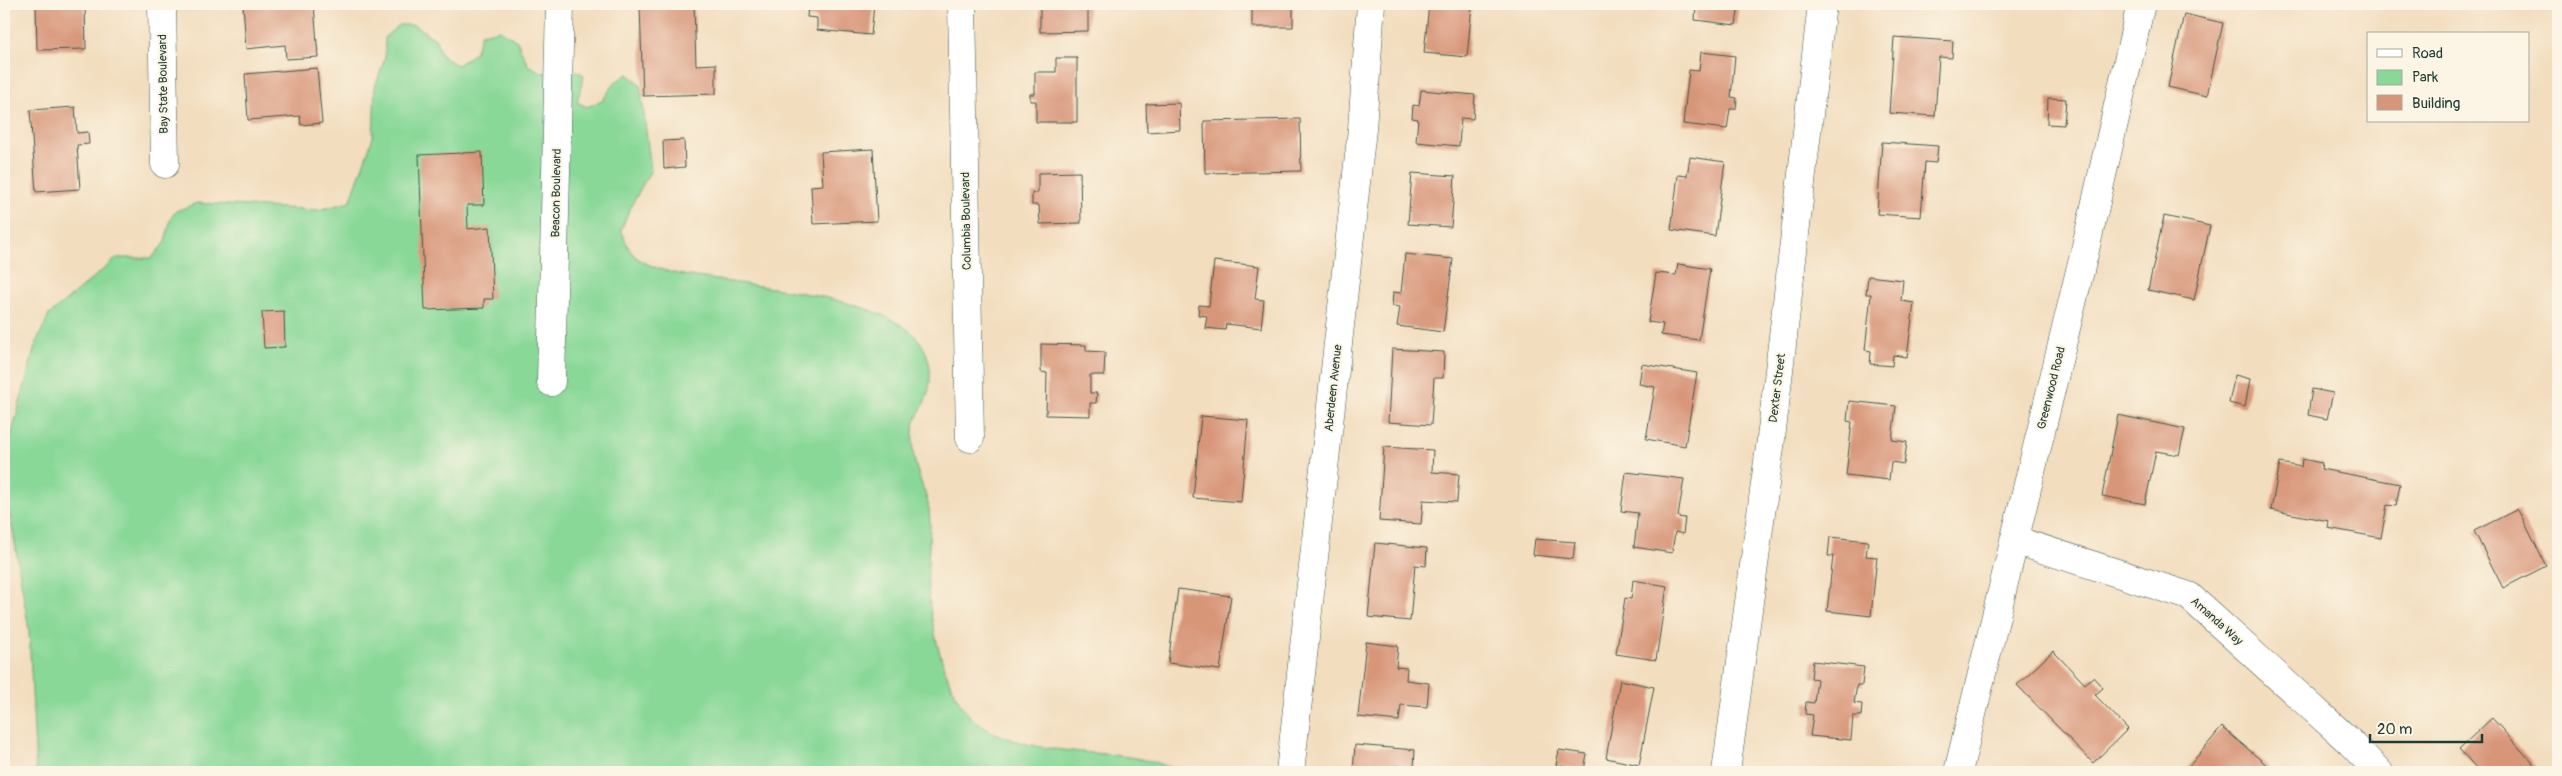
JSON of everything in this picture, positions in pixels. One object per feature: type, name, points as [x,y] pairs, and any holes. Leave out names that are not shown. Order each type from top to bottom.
[{"type":"street","name":"Bay State Boulevard","points":[[162,4],[165,164]]},
{"type":"street","name":"Beacon Boulevard","points":[[551,382],[560,4]]},
{"type":"street","name":"Columbia Boulevard","points":[[962,4],[970,438]]},
{"type":"street","name":"Aberdeen Avenue","points":[[1290,772],[1362,129],[1371,4]]},
{"type":"street","name":"Dexter Street","points":[[1726,772],[1770,447],[1822,4]]},
{"type":"street","name":"Greenwood Road","points":[[1958,772],[2086,246],[2141,4]]},
{"type":"street","name":"Amanda Way","points":[[2014,540],[2190,596],[2350,742],[2378,772]]},
{"type":"green space","points":[[399,25],[414,25],[435,39],[442,56],[457,65],[475,53],[481,34],[500,30],[517,41],[528,65],[543,73],[577,71],[584,75],[577,102],[587,107],[602,101],[615,82],[628,74],[640,84],[651,170],[630,208],[621,230],[631,252],[647,264],[668,272],[787,290],[843,302],[892,320],[911,332],[926,353],[930,370],[927,396],[913,429],[915,465],[929,509],[928,590],[937,643],[950,682],[958,699],[968,714],[979,724],[1003,736],[1028,744],[1054,749],[1132,757],[1157,763],[1181,772],[36,772],[29,631],[13,531],[4,492],[4,462],[36,343],[49,315],[117,258],[152,258],[165,242],[171,218],[176,211],[197,203],[318,210],[350,202],[373,137],[375,87],[385,58],[385,37]]},
{"type":"building","points":[[36,4],[85,4],[86,49],[37,50]]},
{"type":"building","points":[[243,4],[314,4],[318,57],[286,59],[285,45],[246,49]]},
{"type":"building","points":[[801,4],[874,4],[871,35],[817,30],[817,18],[807,17],[808,6]]},
{"type":"building","points":[[1040,4],[1088,4],[1088,31],[1040,32]]},
{"type":"building","points":[[1252,4],[1293,4],[1293,27],[1252,27]]},
{"type":"building","points":[[1429,4],[1472,5],[1467,57],[1424,53]]},
{"type":"building","points":[[1696,4],[1739,4],[1736,25],[1695,20]]},
{"type":"building","points":[[694,5],[696,65],[716,64],[716,94],[643,96],[640,6]]},
{"type":"building","points":[[2184,14],[2223,23],[2207,96],[2168,87]]},
{"type":"building","points":[[1894,37],[1953,41],[1952,58],[1939,57],[1935,116],[1889,113]]},
{"type":"building","points":[[1701,52],[1735,56],[1731,97],[1737,98],[1736,109],[1730,109],[1727,129],[1683,124],[1689,70],[1699,71]]},
{"type":"building","points":[[1056,58],[1077,58],[1077,122],[1036,122],[1036,101],[1030,101],[1030,94],[1035,94],[1035,72],[1056,72]]},
{"type":"building","points":[[317,68],[322,123],[301,125],[300,116],[248,120],[245,74]]},
{"type":"building","points":[[1421,90],[1475,95],[1473,119],[1461,118],[1459,146],[1416,142],[1418,119],[1412,118],[1413,105],[1419,106]]},
{"type":"building","points":[[2048,98],[2066,99],[2064,125],[2047,124]]},
{"type":"building","points":[[1179,103],[1180,130],[1147,132],[1146,104]]},
{"type":"building","points":[[75,107],[77,133],[88,132],[89,144],[77,145],[80,189],[36,192],[30,110]]},
{"type":"building","points":[[1300,119],[1301,171],[1205,173],[1204,121]]},
{"type":"building","points":[[684,140],[685,167],[664,169],[663,141]]},
{"type":"building","points":[[1882,142],[1938,146],[1936,163],[1925,162],[1921,217],[1877,214]]},
{"type":"building","points":[[873,149],[877,221],[813,224],[811,186],[823,185],[821,152]]},
{"type":"building","points":[[482,152],[484,205],[467,205],[468,229],[490,227],[493,299],[484,299],[484,308],[425,310],[419,155]]},
{"type":"building","points":[[1690,157],[1725,162],[1715,236],[1671,230],[1678,175],[1687,176]]},
{"type":"building","points":[[1080,172],[1081,223],[1040,224],[1039,205],[1032,205],[1032,193],[1038,193],[1038,173]]},
{"type":"building","points":[[1412,173],[1455,176],[1451,227],[1408,224]]},
{"type":"building","points":[[2164,216],[2210,226],[2194,300],[2148,290]]},
{"type":"building","points":[[1405,254],[1453,259],[1443,332],[1397,326],[1400,307],[1392,306],[1393,292],[1401,293]]},
{"type":"building","points":[[1214,261],[1259,266],[1255,299],[1264,300],[1261,328],[1226,324],[1225,330],[1205,328],[1207,316],[1198,315],[1199,305],[1209,306]]},
{"type":"building","points":[[1678,264],[1710,269],[1699,340],[1661,335],[1663,324],[1648,322],[1656,273],[1676,275]]},
{"type":"building","points":[[1868,276],[1903,280],[1901,301],[1914,303],[1907,357],[1893,355],[1892,366],[1870,364],[1871,351],[1865,350],[1871,294],[1866,294]]},
{"type":"building","points":[[284,311],[285,347],[264,348],[262,312]]},
{"type":"building","points":[[1041,344],[1086,345],[1086,351],[1105,352],[1104,375],[1090,375],[1090,393],[1097,393],[1096,403],[1090,403],[1090,416],[1046,415],[1047,373],[1041,372]]},
{"type":"building","points":[[1392,349],[1444,352],[1443,378],[1434,378],[1431,425],[1388,422]]},
{"type":"building","points":[[1642,364],[1697,373],[1685,446],[1646,439],[1655,387],[1639,384]]},
{"type":"building","points":[[2235,375],[2250,379],[2245,407],[2229,403]]},
{"type":"building","points":[[2312,389],[2333,393],[2327,419],[2308,415]]},
{"type":"building","points":[[1849,401],[1896,406],[1892,440],[1907,442],[1904,464],[1891,462],[1889,480],[1846,475],[1852,422],[1847,421]]},
{"type":"building","points":[[2118,415],[2185,429],[2179,455],[2156,451],[2145,504],[2102,496]]},
{"type":"building","points":[[1201,416],[1248,420],[1241,502],[1193,498]]},
{"type":"building","points":[[1384,447],[1433,450],[1432,472],[1459,474],[1457,502],[1423,500],[1421,524],[1379,521]]},
{"type":"building","points":[[2302,459],[2322,463],[2321,469],[2400,484],[2396,506],[2387,505],[2381,538],[2328,528],[2329,521],[2271,510],[2280,463],[2301,467]]},
{"type":"building","points":[[1626,472],[1684,479],[1678,517],[1685,518],[1683,534],[1675,532],[1672,553],[1634,547],[1638,513],[1621,511]]},
{"type":"building","points":[[2518,509],[2546,566],[2503,588],[2474,531]]},
{"type":"building","points":[[1830,537],[1868,541],[1866,556],[1877,557],[1871,616],[1827,611],[1833,556],[1828,556]]},
{"type":"building","points":[[1535,539],[1575,542],[1573,559],[1533,555]]},
{"type":"building","points":[[1375,543],[1427,548],[1426,566],[1415,565],[1410,621],[1368,617]]},
{"type":"building","points":[[1633,580],[1667,586],[1656,660],[1616,654],[1625,598],[1631,599]]},
{"type":"building","points":[[1178,589],[1231,596],[1220,670],[1168,663]]},
{"type":"building","points":[[1366,642],[1398,646],[1396,667],[1407,668],[1406,680],[1429,683],[1427,707],[1401,705],[1399,721],[1358,717]]},
{"type":"building","points":[[2053,651],[2085,684],[2093,677],[2103,688],[2095,695],[2128,729],[2093,763],[2017,685]]},
{"type":"building","points":[[1813,661],[1864,667],[1862,685],[1857,685],[1854,703],[1862,704],[1861,716],[1853,716],[1851,740],[1810,736],[1813,715],[1805,714],[1806,702],[1814,703],[1817,679],[1811,678]]},
{"type":"building","points":[[1620,680],[1654,687],[1639,765],[1606,758]]},
{"type":"building","points":[[2492,718],[2541,772],[2480,772],[2459,749]]},
{"type":"building","points":[[2222,727],[2269,767],[2264,772],[2184,772]]},
{"type":"building","points":[[1355,745],[1415,750],[1414,767],[1395,766],[1395,772],[1353,772]]},
{"type":"building","points":[[1559,750],[1587,754],[1584,770],[1556,765]]},
{"type":"building","points":[[2105,768],[2119,772],[2104,772]]}]
